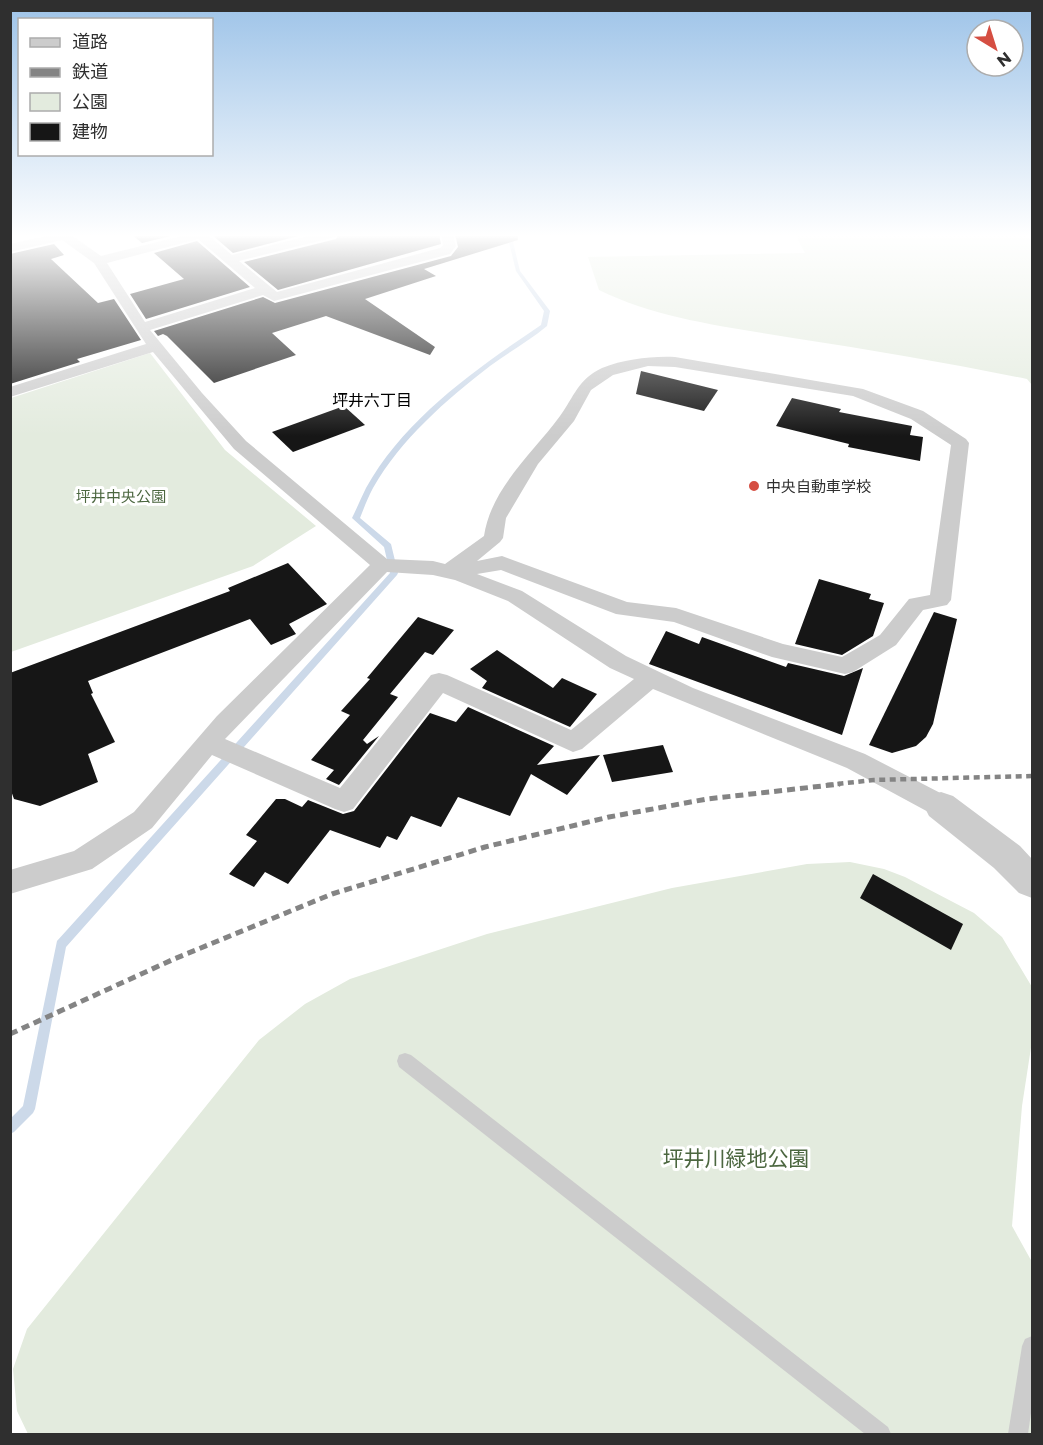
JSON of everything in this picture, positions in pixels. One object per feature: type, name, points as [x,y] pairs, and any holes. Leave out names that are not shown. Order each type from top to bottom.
[{"type":"street","points":[[124,301],[141,328],[240,446],[382,566],[441,570],[502,564],[624,609],[676,615],[780,651],[845,666],[888,640],[916,604],[940,600],[960,443],[917,415],[857,392],[675,362],[648,361],[607,372],[585,387],[568,417],[530,462],[496,518],[493,538],[441,570]]},
{"type":"street","points":[[141,328],[227,301]]},
{"type":"street","points":[[10,392],[157,346]]},
{"type":"street","points":[[10,882],[82,861],[143,820],[218,746],[225,723],[382,566]]},
{"type":"street","points":[[441,570],[515,596],[618,662],[685,694],[856,761],[941,806],[1007,857],[1032,882]]},
{"type":"street","points":[[218,746],[344,801],[439,681],[573,742],[651,678]]},
{"type":"lane","points":[[405,1061],[881,1434]]},
{"type":"lane","points":[[1018,1434],[1032,1346]]},
{"type":"green space","points":[[626,301],[1032,301],[1032,385],[1027,379],[998,373],[719,326]]},
{"type":"green space","name":"坪井中央公園","points":[[150,353],[225,450],[316,526],[253,566],[11,652],[11,398]]},
{"type":"green space","name":"坪井川緑地公園","points":[[850,862],[884,869],[905,877],[974,913],[1002,937],[1032,987],[1032,1041],[1022,1106],[1012,1226],[1032,1262],[1032,1434],[28,1434],[17,1411],[13,1369],[27,1329],[259,1040],[305,1004],[350,979],[487,934],[672,888],[807,864]]},
{"type":"building","points":[[10,301],[116,301],[141,340],[77,359],[80,362],[10,384]]},
{"type":"building","points":[[135,301],[203,301],[146,319]]},
{"type":"building","points":[[249,301],[369,301],[435,347],[430,355],[326,316],[272,333],[296,355],[214,383],[167,336],[163,334],[158,336],[154,331]]},
{"type":"building","points":[[641,371],[718,390],[704,411],[636,394]]},
{"type":"building","points":[[792,398],[841,409],[839,412],[912,426],[910,435],[923,437],[920,461],[848,447],[849,444],[776,426]]},
{"type":"building","points":[[344,406],[365,425],[293,452],[272,432]]},
{"type":"building","points":[[288,563],[327,604],[289,624],[296,634],[271,645],[250,619],[88,681],[93,693],[91,694],[115,742],[88,754],[98,782],[40,806],[14,799],[10,788],[10,673],[230,591],[228,588]]},
{"type":"building","points":[[819,579],[871,594],[869,599],[884,603],[873,636],[842,655],[795,644]]},
{"type":"building","points":[[934,612],[957,619],[933,724],[926,737],[916,746],[892,753],[869,745]]},
{"type":"building","points":[[418,617],[454,630],[433,655],[425,652],[390,694],[398,697],[363,740],[367,744],[379,736],[339,785],[326,779],[334,770],[311,760],[350,715],[341,711],[370,679],[367,678]]},
{"type":"building","points":[[666,631],[699,644],[702,637],[786,667],[788,663],[844,676],[863,668],[842,735],[649,664]]},
{"type":"building","points":[[497,650],[553,688],[562,678],[597,694],[570,727],[482,688],[487,681],[470,669]]},
{"type":"building","points":[[468,707],[554,746],[537,765],[600,755],[567,795],[531,774],[510,816],[458,797],[441,827],[411,816],[397,840],[387,836],[380,848],[330,830],[288,884],[265,872],[254,887],[229,874],[257,841],[246,835],[276,799],[285,799],[302,807],[308,800],[343,814],[354,811],[430,713],[456,722]]},
{"type":"building","points":[[663,745],[673,772],[612,782],[603,755]]},
{"type":"building","points":[[873,874],[963,924],[951,950],[860,898]]},
{"type":"waterway","points":[[10,1128],[29,1109],[61,945],[394,573],[388,546],[356,518],[369,489],[387,461],[435,409],[489,364],[544,326],[547,311],[540,301]]},
{"type":"railway","points":[[827,785],[874,780],[1032,776]]},
{"type":"railway","points":[[10,1034],[174,959],[332,894],[485,847],[609,817],[707,799],[840,784]]},
{"type":"place","name":"中央自動車学校","points":[[754,486]]},
{"type":"district","name":"坪井六丁目","points":[[372,400]]}]
